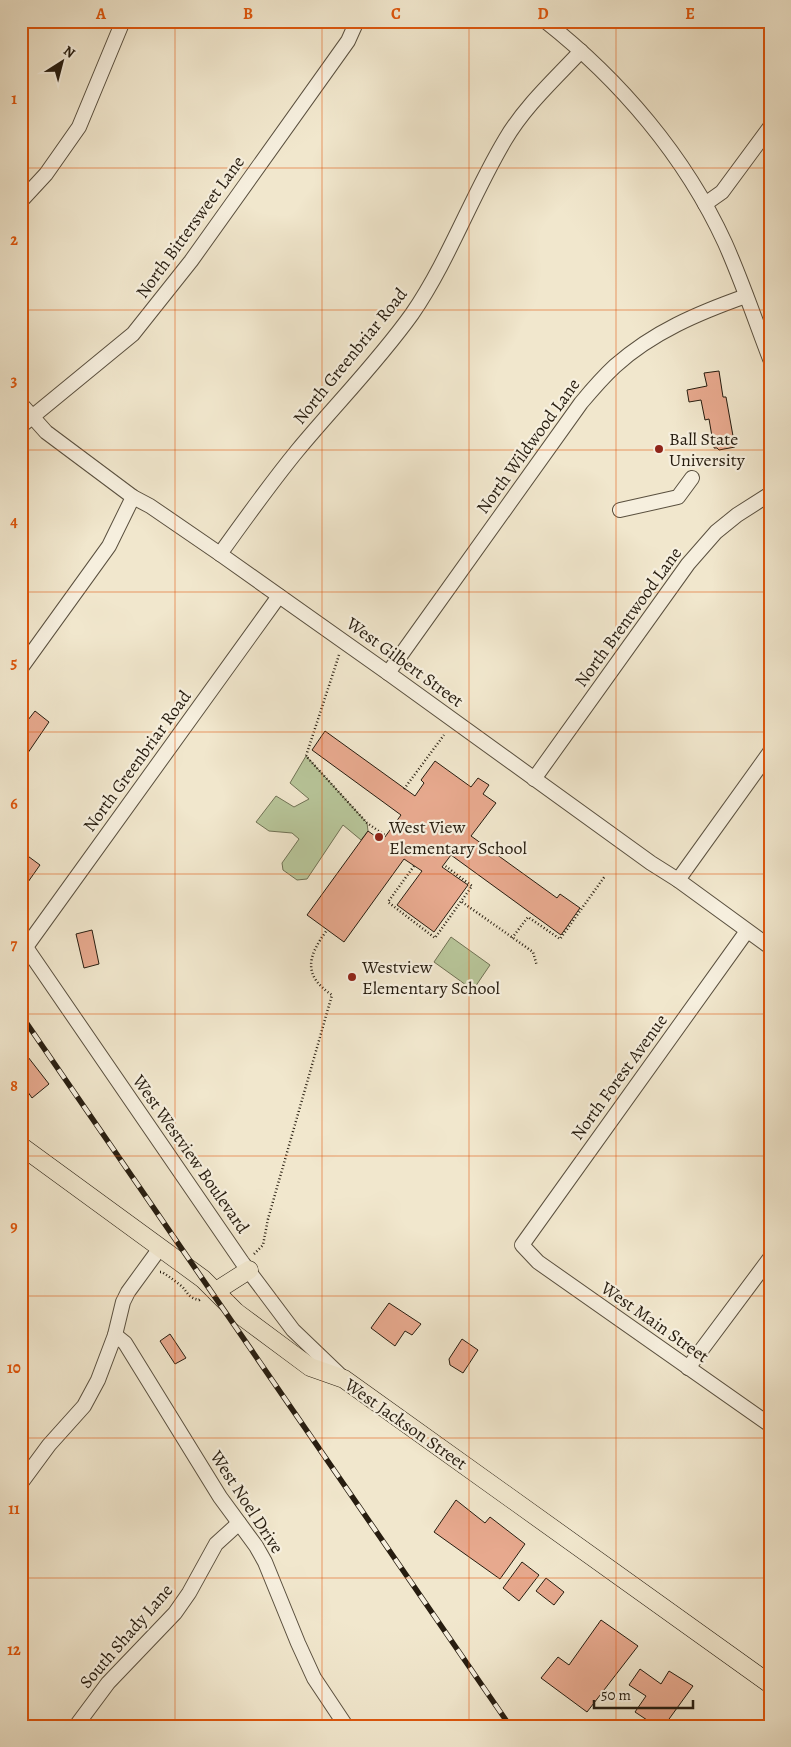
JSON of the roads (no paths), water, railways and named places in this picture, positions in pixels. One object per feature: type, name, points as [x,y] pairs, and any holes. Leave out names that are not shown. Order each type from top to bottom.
[{"type":"main road","name":"West Jackson Street","points":[[21,1146],[203,1278],[211,1292],[310,1367],[344,1379],[770,1684]]},
{"type":"main road","points":[[211,1292],[252,1262]]},
{"type":"street","points":[[21,201],[46,174],[79,127],[123,21]]},
{"type":"street","name":"North Bittersweet Lane","points":[[26,422],[133,334],[191,261],[348,41],[358,21]]},
{"type":"street","points":[[545,21],[608,76],[635,106],[676,158],[705,204],[724,241],[770,359]]},
{"type":"street","name":"North Greenbriar Road","points":[[220,554],[298,450],[366,373],[411,314],[457,235],[505,140],[522,114],[538,95],[580,51]]},
{"type":"street","points":[[705,204],[722,192],[770,126]]},
{"type":"street","name":"North Wildwood Lane","points":[[388,673],[580,403],[602,379],[640,346],[660,333],[680,322],[746,296]]},
{"type":"street","name":"West Gilbert Street","points":[[21,404],[26,422],[46,432],[133,497],[150,506],[220,554],[770,947]]},
{"type":"street","points":[[620,510],[678,497],[692,478]]},
{"type":"street","name":"North Brentwood Lane","points":[[534,779],[693,557],[716,532],[737,515],[770,494]]},
{"type":"street","points":[[21,668],[109,546],[133,497]]},
{"type":"street","name":"North Greenbriar Road","points":[[24,944],[279,596]]},
{"type":"street","points":[[678,880],[770,752]]},
{"type":"street","name":"North Forest Avenue","points":[[522,1245],[747,931]]},
{"type":"street","name":"West Westview Boulevard","points":[[24,944],[252,1262],[297,1336],[344,1379]]},
{"type":"street","name":"West Main Street","points":[[522,1245],[538,1262],[770,1425]]},
{"type":"street","points":[[21,1483],[48,1445],[84,1406],[98,1380],[115,1336],[123,1302],[128,1292],[160,1248]]},
{"type":"street","points":[[688,1368],[770,1258]]},
{"type":"street","name":"West Noel Drive","points":[[115,1336],[125,1343],[220,1497],[266,1562],[298,1643],[314,1678],[340,1724]]},
{"type":"street","name":"South Shady Lane","points":[[76,1726],[108,1683],[175,1613],[190,1593],[216,1544],[239,1523]]},
{"type":"railway","points":[[21,1015],[510,1726]]},
{"type":"place","name":"Ball State University","points":[[659,449]]},
{"type":"place","name":"West View Elementary School","points":[[379,837]]},
{"type":"place","name":"Westview Elementary School","points":[[352,977]]}]
